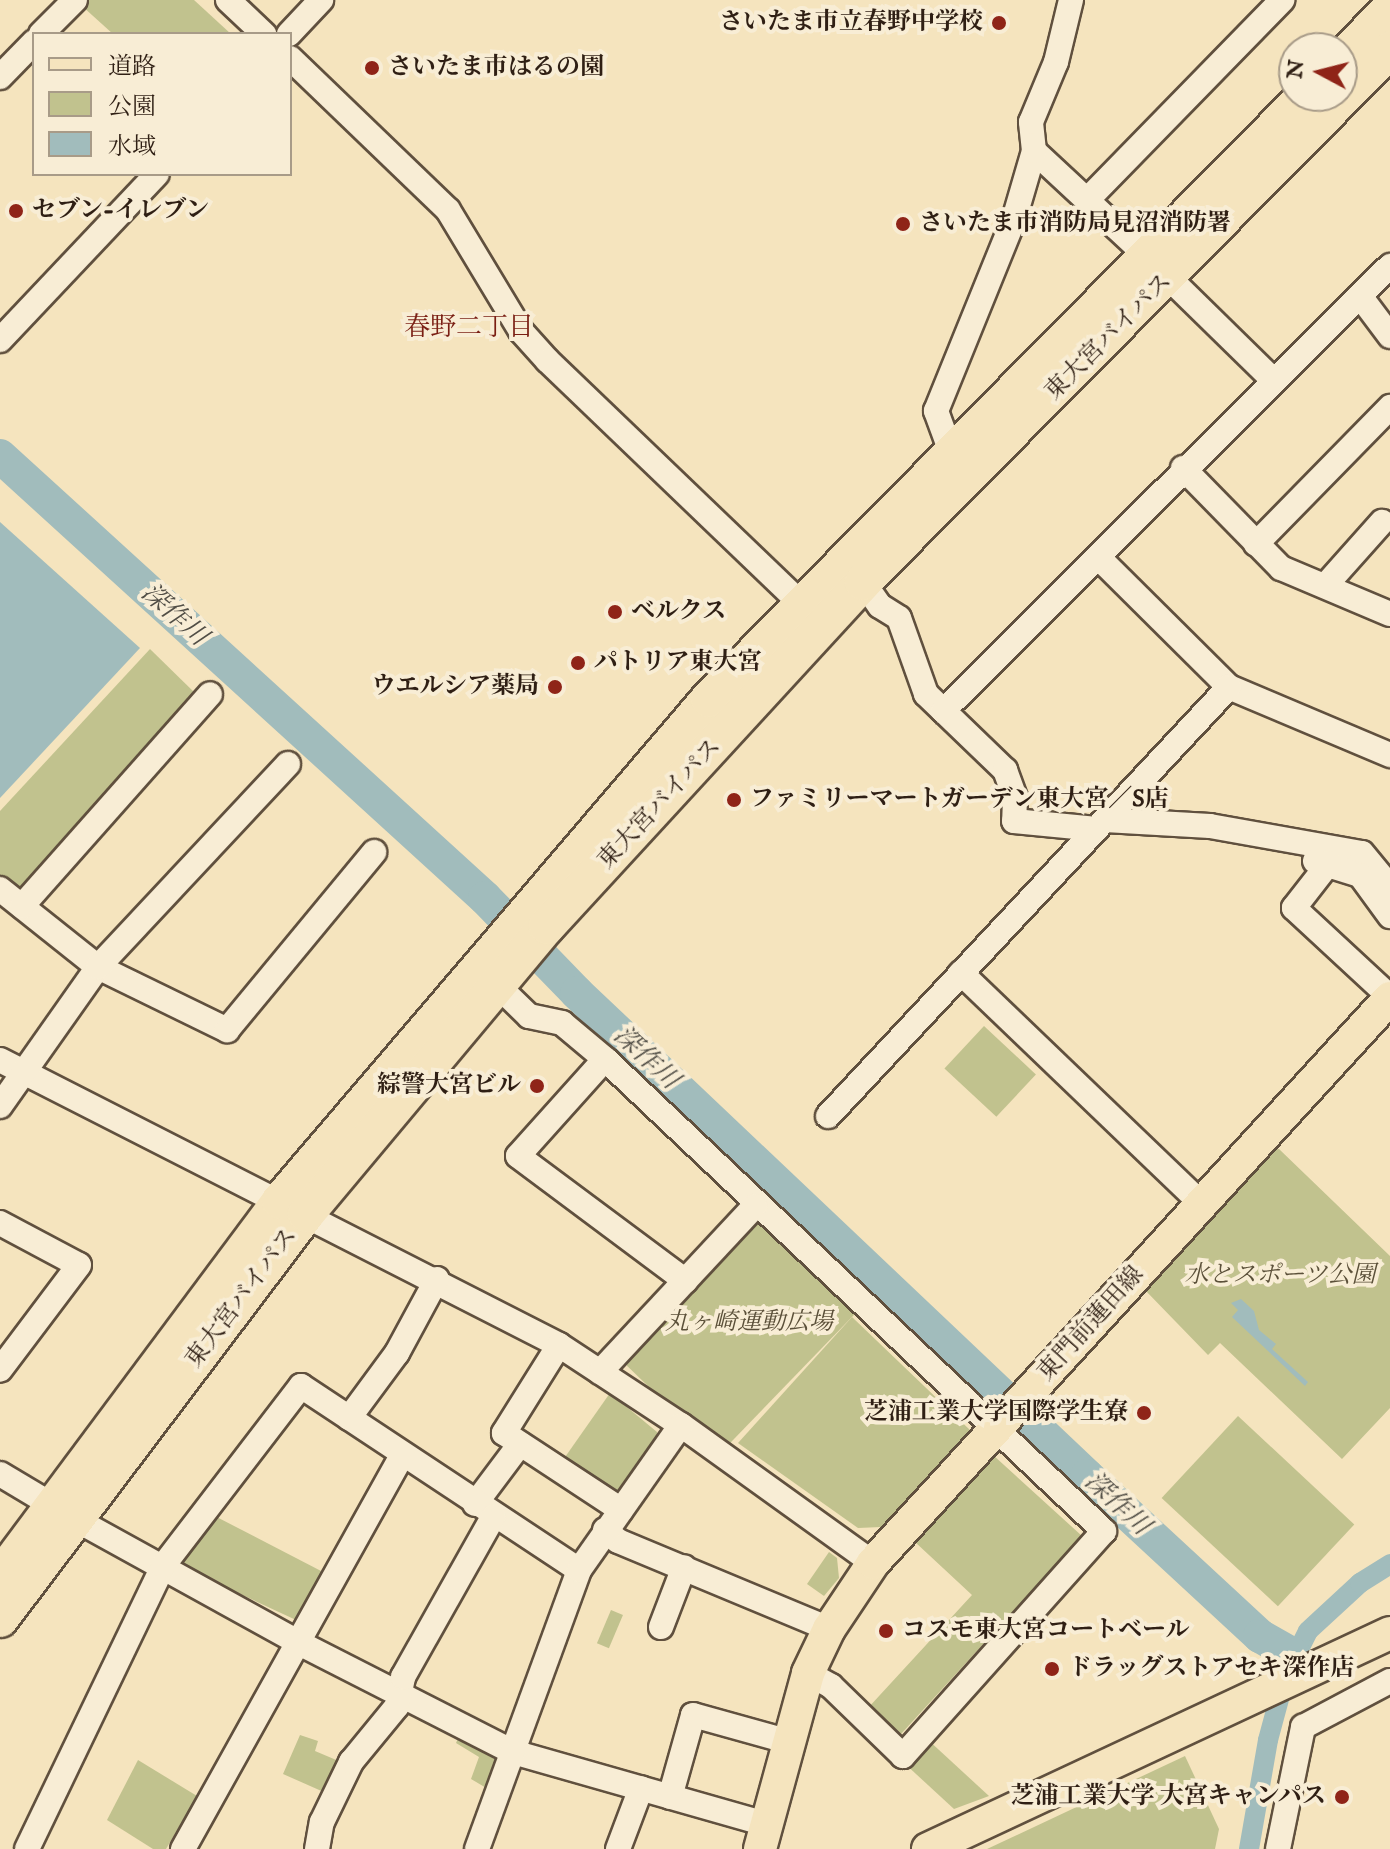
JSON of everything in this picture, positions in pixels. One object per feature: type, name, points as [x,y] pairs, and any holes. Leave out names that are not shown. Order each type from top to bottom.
[{"type":"highway","points":[[1358,42],[1390,9]]},
{"type":"highway","name":"東大宮バイパス","points":[[0,1619],[63,1512],[293,1207],[497,970],[537,917],[812,614],[951,452],[1158,267],[1390,50]]},
{"type":"highway","name":"東大宮バイパス","points":[[812,614],[863,582],[1158,267],[1291,112]]},
{"type":"highway","name":"東大宮バイパス","points":[[0,1577],[63,1512]]},
{"type":"main road","name":"東門前蓮田線","points":[[763,1836],[808,1673],[829,1629],[873,1563],[1390,998]]},
{"type":"main road","points":[[928,1849],[1390,1633]]},
{"type":"street","points":[[43,32],[75,0]]},
{"type":"street","points":[[228,0],[262,32]]},
{"type":"street","points":[[291,32],[321,0]]},
{"type":"street","points":[[951,452],[936,411],[1015,216],[1034,151],[1031,122],[1056,62],[1071,0]]},
{"type":"street","points":[[1089,198],[1282,0]]},
{"type":"street","points":[[0,77],[32,44]]},
{"type":"street","points":[[292,60],[448,210],[521,331],[548,361],[812,614]]},
{"type":"street","points":[[1034,151],[1089,198],[1273,380]]},
{"type":"street","points":[[0,340],[155,176]]},
{"type":"street","points":[[943,711],[1183,468],[1390,266]]},
{"type":"street","points":[[1360,296],[1390,336]]},
{"type":"street","points":[[1256,544],[1390,407]]},
{"type":"street","points":[[1183,468],[1281,568],[1390,614]]},
{"type":"street","points":[[1325,586],[1382,522]]},
{"type":"street","points":[[1098,557],[1229,687],[1390,755]]},
{"type":"street","points":[[863,582],[880,606],[899,618],[926,694],[1005,770],[1015,798],[1014,821],[1210,826],[1362,853],[1390,887]]},
{"type":"street","points":[[828,1116],[1229,687]]},
{"type":"street","points":[[22,906],[210,694]]},
{"type":"street","points":[[0,1106],[26,1074],[98,967],[288,764]]},
{"type":"street","points":[[0,889],[98,967],[227,1030],[374,852]]},
{"type":"street","points":[[1299,858],[1329,863],[1360,875],[1390,916]]},
{"type":"street","points":[[1329,863],[1294,908],[1390,998]]},
{"type":"street","points":[[497,970],[529,1016],[562,1023],[605,1059],[755,1206],[997,1426],[1104,1531],[903,1756],[831,1686],[808,1673]]},
{"type":"street","points":[[961,973],[1201,1203]]},
{"type":"street","points":[[605,1059],[518,1156],[686,1281]]},
{"type":"street","points":[[0,1060],[437,1279],[559,1345],[681,1425],[873,1563]]},
{"type":"street","points":[[600,1372],[755,1206]]},
{"type":"street","points":[[0,1223],[79,1265],[0,1370]]},
{"type":"street","points":[[349,1418],[397,1353],[437,1279]]},
{"type":"street","points":[[559,1345],[504,1433],[621,1510]]},
{"type":"street","points":[[27,1849],[163,1566],[301,1386],[484,1511],[579,1570]]},
{"type":"street","points":[[477,1849],[579,1570],[681,1425]]},
{"type":"street","points":[[317,1849],[322,1822],[351,1762],[397,1706],[403,1677],[520,1444]]},
{"type":"street","points":[[183,1849],[301,1644],[402,1455]]},
{"type":"street","points":[[0,1474],[301,1644],[513,1752],[670,1797],[763,1836]]},
{"type":"street","points":[[605,1530],[618,1541],[829,1629]]},
{"type":"street","points":[[661,1627],[684,1567]]},
{"type":"street","points":[[1278,1849],[1303,1727],[1390,1681]]},
{"type":"street","points":[[670,1797],[693,1715],[787,1741]]},
{"type":"street","points":[[618,1849],[641,1788]]},
{"type":"green space","points":[[88,0],[194,0],[229,32],[111,32],[82,6]]},
{"type":"green space","points":[[150,649],[197,695],[18,890],[0,877],[0,811]]},
{"type":"green space","points":[[984,1026],[1036,1074],[996,1117],[944,1068]]},
{"type":"green space","name":"水とスポーツ公園","points":[[1279,1149],[1390,1256],[1390,1408],[1342,1459],[1220,1343],[1208,1355],[1144,1289],[1270,1150]]},
{"type":"green space","name":"丸ヶ崎運動広場","points":[[758,1217],[857,1312],[719,1455],[620,1359]]},
{"type":"green space","points":[[852,1317],[971,1431],[881,1527],[858,1528],[738,1443]]},
{"type":"green space","points":[[610,1393],[657,1432],[657,1444],[620,1493],[563,1460]]},
{"type":"green space","points":[[1238,1416],[1354,1524],[1278,1606],[1162,1498]]},
{"type":"green space","points":[[993,1455],[1082,1536],[901,1734],[868,1708],[972,1595],[915,1542]]},
{"type":"green space","points":[[209,1513],[323,1572],[296,1620],[174,1563]]},
{"type":"green space","points":[[829,1552],[837,1558],[839,1578],[824,1596],[807,1584]]},
{"type":"green space","points":[[611,1610],[623,1615],[609,1648],[597,1643]]},
{"type":"green space","points":[[300,1735],[318,1741],[315,1751],[341,1762],[326,1793],[283,1774]]},
{"type":"green space","points":[[459,1736],[496,1753],[497,1767],[488,1789],[471,1779],[479,1757],[456,1743]]},
{"type":"green space","points":[[926,1738],[989,1796],[954,1809],[903,1762]]},
{"type":"green space","points":[[1185,1756],[1219,1829],[1215,1849],[987,1849]]},
{"type":"green space","points":[[138,1760],[197,1796],[166,1849],[153,1849],[107,1820]]},
{"type":"water","points":[[0,522],[140,648],[0,798]]},
{"type":"water","points":[[1241,1299],[1254,1311],[1259,1330],[1276,1344],[1272,1349],[1308,1382],[1305,1386],[1232,1317],[1238,1310],[1231,1303]]},
{"type":"waterway","name":"深作川","points":[[0,456],[485,898],[577,993],[1087,1476],[1260,1636],[1295,1656]]},
{"type":"waterway","points":[[1249,1849],[1268,1740],[1285,1677],[1308,1631],[1360,1583],[1390,1564]]},
{"type":"place","name":"さいたま市立春野中学校","points":[[999,23]]},
{"type":"place","name":"さいたま市はるの園","points":[[372,68]]},
{"type":"place","name":"セブン-イレブン","points":[[16,211]]},
{"type":"place","name":"さいたま市消防局見沼消防署","points":[[903,224]]},
{"type":"place","name":"ベルクス","points":[[615,612]]},
{"type":"place","name":"パトリア東大宮","points":[[578,663]]},
{"type":"place","name":"ウエルシア薬局","points":[[555,687]]},
{"type":"place","name":"ファミリーマートガーデン東大宮／S店","points":[[734,800]]},
{"type":"place","name":"綜警大宮ビル","points":[[537,1086]]},
{"type":"place","name":"芝浦工業大学国際学生寮","points":[[1144,1413]]},
{"type":"place","name":"コスモ東大宮コートベール","points":[[886,1631]]},
{"type":"place","name":"ドラッグストアセキ深作店","points":[[1052,1669]]},
{"type":"place","name":"芝浦工業大学 大宮キャンパス","points":[[1342,1797]]},
{"type":"district","name":"春野二丁目","points":[[469,328]]}]
